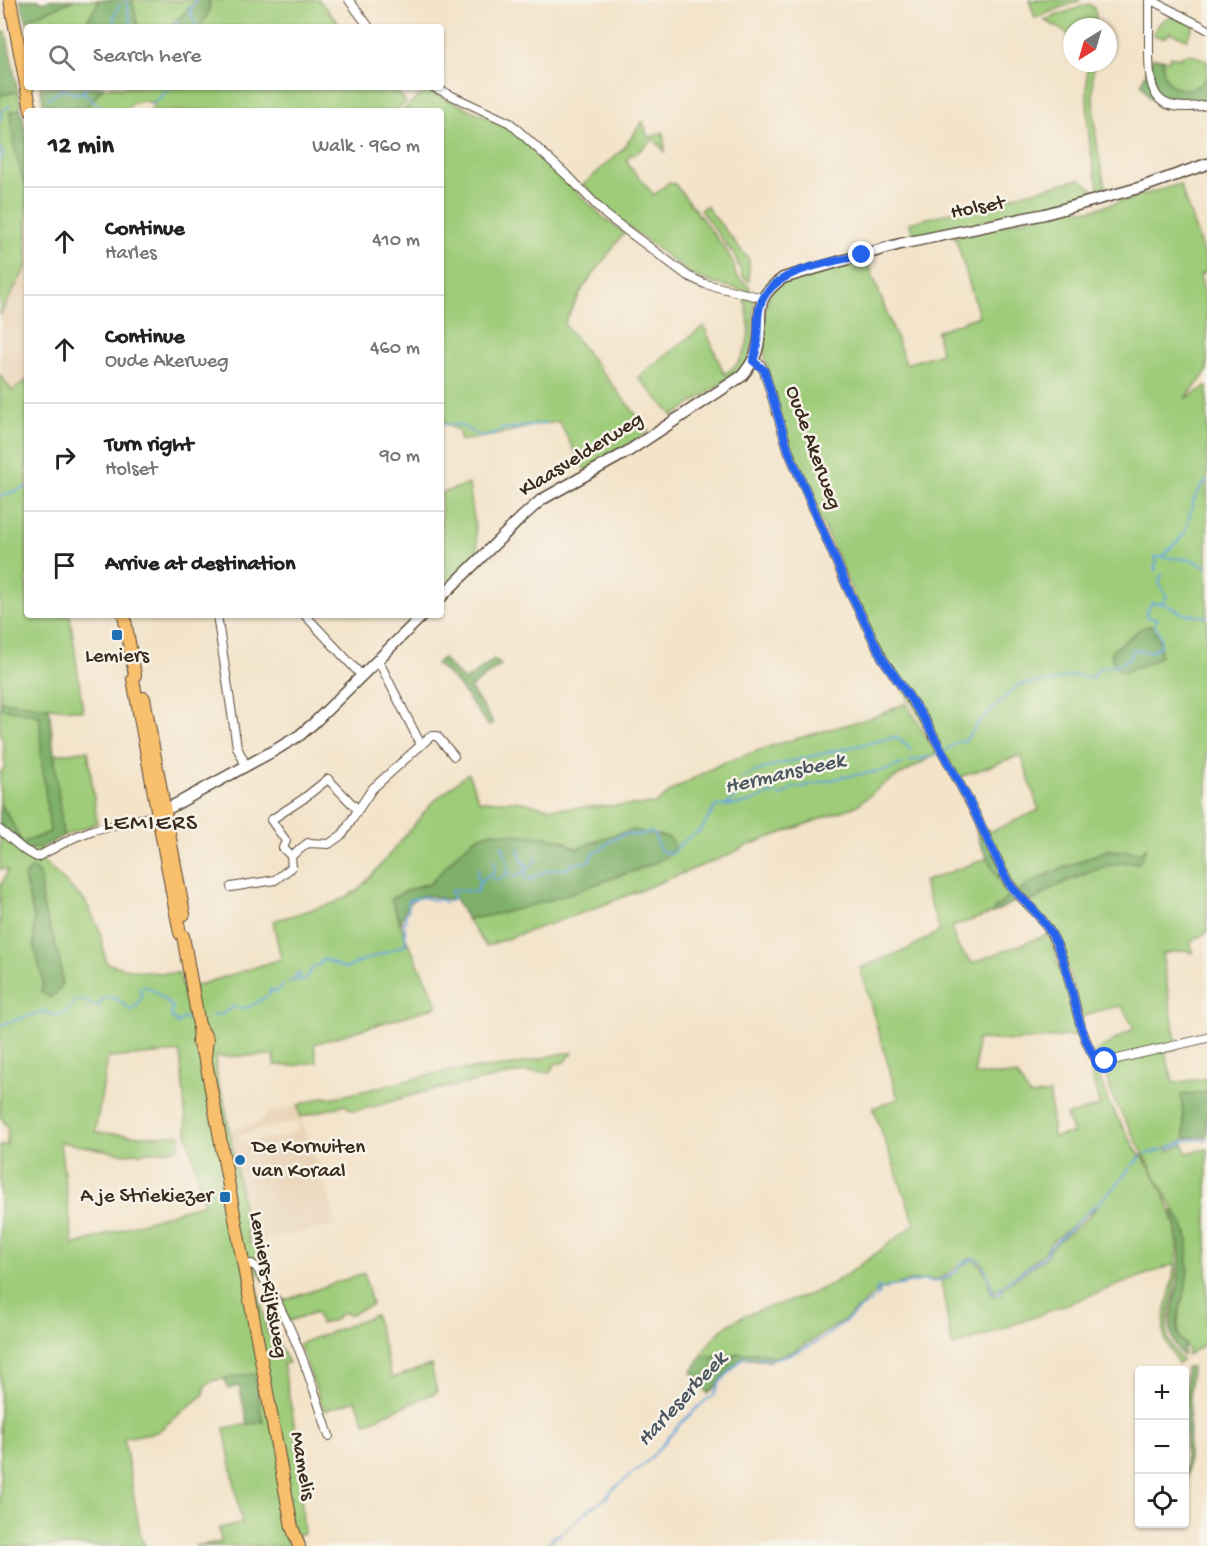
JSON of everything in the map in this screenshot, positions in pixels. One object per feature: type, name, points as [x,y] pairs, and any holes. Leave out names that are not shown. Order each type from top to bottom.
[{"type":"main road","points":[[10,0],[24,74]]},
{"type":"main road","points":[[27,90],[30,108]]},
{"type":"main road","name":"Lemiers-Rijksweg","points":[[125,618],[135,675],[133,679],[161,812],[180,933],[183,936],[199,1024],[207,1039],[205,1057],[271,1413]]},
{"type":"main road","name":"Mamelis","points":[[271,1413],[292,1527],[299,1546]]},
{"type":"main road","name":"Mamelis","points":[[292,1527],[294,1546]]},
{"type":"street","points":[[349,0],[367,24]]},
{"type":"street","points":[[1207,29],[1150,0],[1149,78],[1154,93],[1165,103],[1177,107],[1207,105]]},
{"type":"street","points":[[439,90],[510,123],[606,215],[688,276],[705,284],[763,298],[759,313],[759,344],[753,361]]},
{"type":"street","name":"Holset","points":[[763,298],[773,285],[783,278],[803,270],[900,244],[1046,214],[1207,164]]},
{"type":"street","name":"Klaasvelderweg","points":[[444,594],[542,500],[627,452],[729,386],[742,376],[753,361]]},
{"type":"street","name":"Oude Akerweg","points":[[753,361],[764,370],[789,452],[847,586],[883,659],[915,705],[970,803],[1008,882],[1041,918],[1053,937],[1065,964],[1087,1044],[1097,1061],[1135,1056],[1207,1038]]},
{"type":"street","points":[[217,618],[237,747],[246,766]]},
{"type":"street","points":[[308,618],[363,676]]},
{"type":"street","points":[[0,830],[24,850],[37,857],[88,832],[161,812],[300,735],[420,618]]},
{"type":"street","points":[[378,660],[421,745]]},
{"type":"street","points":[[291,856],[308,843],[329,844],[343,834],[372,789],[431,736],[437,736],[454,756]]},
{"type":"street","points":[[231,887],[274,880],[292,867],[291,856],[283,849],[285,841],[271,819],[303,799],[328,779],[358,810]]},
{"type":"street","points":[[244,1265],[253,1265],[259,1269],[284,1315],[316,1394],[329,1436]]},
{"type":"shaded area","points":[[24,271],[24,382],[12,391],[0,375],[0,315]]},
{"type":"shaded area","points":[[298,1105],[300,1117],[331,1203],[336,1226],[249,1242],[228,1131],[260,1122],[266,1114]],"holes":[[[297,1121],[299,1130],[278,1138],[241,1142],[240,1135]]]},
{"type":"green space","points":[[20,0],[42,2],[74,0],[26,20]]},
{"type":"green space","points":[[74,0],[98,0],[85,24],[27,24],[26,20]]},
{"type":"green space","points":[[98,0],[132,0],[137,24],[85,24]]},
{"type":"green space","points":[[132,0],[197,0],[173,24],[137,24]]},
{"type":"green space","points":[[197,0],[209,0],[207,15],[202,24],[173,24]]},
{"type":"green space","points":[[209,0],[319,0],[339,24],[202,24],[209,8]]},
{"type":"green space","points":[[1029,0],[1081,0],[1035,18]]},
{"type":"green space","points":[[1088,4],[1093,6],[1096,14],[1096,18],[1063,18],[1063,31],[1045,20]]},
{"type":"green space","points":[[1174,16],[1194,25],[1187,39],[1169,32],[1167,37],[1163,38],[1153,35],[1161,22]]},
{"type":"green space","points":[[6,31],[18,92],[0,95],[0,34]]},
{"type":"green space","points":[[1191,54],[1207,61],[1207,78],[1191,88],[1176,88],[1165,77],[1163,59],[1169,60],[1171,56],[1181,59],[1182,55]]},
{"type":"green space","points":[[1152,58],[1163,59],[1165,77],[1176,88],[1191,88],[1207,78],[1207,102],[1187,105],[1150,98],[1141,84]]},
{"type":"green space","points":[[1087,72],[1093,72],[1095,128],[1107,192],[1101,194],[1092,162],[1087,113]]},
{"type":"green space","points":[[41,90],[101,90],[86,108],[44,108]]},
{"type":"green space","points":[[101,90],[396,90],[406,102],[399,108],[153,108],[154,104],[142,101],[128,108],[86,108]]},
{"type":"green space","points":[[426,90],[509,127],[605,219],[624,233],[583,288],[564,324],[649,431],[600,465],[586,472],[559,422],[460,441],[459,431],[444,423],[444,108],[405,108]]},
{"type":"green space","points":[[18,92],[21,109],[10,112],[24,182],[24,271],[0,315],[0,95]]},
{"type":"green space","points":[[21,109],[24,125],[24,182],[13,139],[10,112]]},
{"type":"green space","points":[[643,121],[648,138],[663,132],[665,152],[654,139],[634,155],[631,154],[627,159],[629,166],[654,195],[668,183],[675,184],[728,253],[736,276],[749,286],[750,292],[712,283],[692,275],[610,213],[583,185],[623,149]]},
{"type":"green space","points":[[1080,179],[1097,195],[915,237],[909,223]]},
{"type":"green space","points":[[1180,184],[1207,264],[1207,271],[1200,275],[1207,306],[1207,372],[1185,399],[1207,386],[1207,932],[1191,942],[1192,953],[1186,950],[1162,954],[1177,1049],[1165,1051],[1173,1083],[1207,1078],[1207,1092],[1181,1095],[1185,1138],[1166,1148],[1169,1151],[1184,1144],[1186,1153],[1207,1149],[1207,1343],[1187,1355],[1188,1348],[1179,1338],[1178,1320],[1188,1272],[1187,1234],[1114,1100],[1102,1064],[1095,1052],[1134,1028],[1122,1006],[1082,1017],[1069,972],[1031,902],[1056,886],[1083,875],[1114,863],[1132,862],[1145,849],[1140,852],[1107,850],[1039,878],[1017,893],[981,828],[993,831],[1039,810],[1021,755],[957,778],[888,665],[862,616],[781,424],[770,386],[764,349],[765,315],[773,286],[865,255],[906,364],[941,353],[937,331],[979,316],[955,236],[1075,207],[1091,210]],"holes":[[[1151,626],[1159,646],[1157,659],[1123,672],[1112,651],[1139,630]]]},
{"type":"green space","points":[[706,206],[749,260],[749,281],[743,277],[735,256],[700,210]]},
{"type":"green space","points":[[743,296],[754,299],[753,343],[743,369],[673,416],[638,377],[704,326],[724,374],[740,359],[748,340],[748,318]]},
{"type":"green space","points":[[0,375],[12,391],[24,382],[24,618],[70,618],[83,711],[0,701]]},
{"type":"green space","points":[[469,484],[479,557],[444,592],[444,492]]},
{"type":"green space","points":[[1145,626],[1152,626],[1159,641],[1161,656],[1123,673],[1113,661],[1112,651]]},
{"type":"green space","points":[[442,658],[465,681],[494,659],[501,665],[470,688],[493,722],[489,726],[453,679],[436,664]]},
{"type":"green space","points":[[0,701],[49,707],[63,836],[41,848],[26,849],[0,824],[0,804],[22,843],[50,832],[41,754],[40,716],[0,708]]},
{"type":"green space","points":[[906,703],[937,754],[884,784],[856,806],[746,846],[593,909],[486,946],[467,919],[533,905],[638,870],[642,833],[617,834],[576,849],[554,838],[491,832],[474,839],[430,884],[421,885],[391,899],[405,936],[438,1006],[314,1044],[317,1062],[292,1066],[275,1065],[274,1055],[215,1057],[218,1085],[224,1100],[249,1242],[259,1249],[274,1289],[253,1268],[268,1335],[277,1334],[280,1346],[289,1363],[283,1364],[296,1433],[304,1533],[287,1537],[288,1546],[194,1546],[221,1542],[219,1528],[242,1524],[224,1428],[262,1422],[254,1374],[211,1381],[206,1385],[204,1394],[157,1432],[124,1438],[141,1539],[146,1546],[0,1546],[0,1146],[7,1145],[8,1128],[0,1116],[0,887],[8,870],[0,869],[0,824],[26,849],[41,848],[43,861],[85,901],[100,931],[106,963],[142,971],[179,973],[183,990],[281,959],[273,921],[334,903],[357,891],[432,803],[468,773],[479,801],[517,801],[550,808],[655,804],[674,789],[720,764],[774,745],[877,716]],"holes":[[[35,869],[39,876],[44,910],[60,963],[62,984],[41,991],[43,985],[34,944],[34,918],[25,882]],[[180,1052],[187,1134],[204,1203],[73,1245],[60,1142],[126,1154],[179,1148],[180,1135],[142,1136],[95,1132],[108,1058]]]},
{"type":"green space","points":[[0,708],[40,715],[41,754],[50,832],[22,843],[0,804],[0,774],[5,766],[2,736],[0,735]]},
{"type":"green space","points":[[88,750],[97,823],[63,836],[54,755]]},
{"type":"green space","points":[[975,823],[981,828],[1016,893],[1039,878],[1107,850],[1140,852],[1147,847],[1139,863],[1114,865],[1083,874],[1053,888],[1031,902],[1017,893],[1016,901],[993,913],[995,908],[1008,897],[984,851]]},
{"type":"green space","points":[[634,830],[669,838],[673,841],[674,850],[661,860],[579,890],[486,916],[467,919],[454,897],[445,899],[423,896],[410,903],[401,924],[391,899],[407,890],[430,884],[474,839],[491,832],[554,838],[576,849]]},
{"type":"green space","points":[[988,858],[1008,898],[995,908],[993,913],[951,927],[958,947],[972,963],[1049,934],[1080,1035],[1016,1041],[977,1039],[975,1075],[1017,1075],[1030,1096],[1050,1093],[1053,1137],[1073,1133],[1066,1116],[1100,1106],[1091,1073],[1095,1065],[1109,1104],[1154,1175],[1173,1218],[1177,1241],[1177,1266],[1167,1331],[1170,1344],[1182,1361],[1178,1364],[1166,1342],[1164,1330],[1174,1264],[952,1346],[941,1281],[973,1259],[988,1277],[983,1264],[972,1257],[939,1279],[909,1281],[883,1289],[845,1320],[794,1351],[774,1357],[762,1353],[730,1357],[701,1356],[726,1326],[759,1310],[794,1300],[829,1285],[862,1264],[915,1224],[873,1108],[898,1099],[860,968],[906,950],[940,931],[923,882]],"holes":[[[1099,1205],[1051,1247],[1046,1257],[1003,1288],[1001,1294],[995,1296],[991,1293],[988,1279],[995,1292],[1045,1252],[1050,1243]]]},
{"type":"green space","points":[[32,868],[40,875],[42,903],[61,968],[60,989],[50,998],[41,991],[42,975],[34,947],[34,918],[24,876]]},
{"type":"green space","points":[[573,1053],[564,1062],[555,1064],[549,1073],[512,1074],[408,1096],[361,1110],[353,1111],[344,1105],[300,1117],[298,1105],[324,1097],[330,1098],[364,1091],[442,1072],[514,1065]]},
{"type":"green space","points":[[1207,1092],[1207,1136],[1185,1138],[1181,1095]]},
{"type":"green space","points":[[1175,1210],[1188,1240],[1186,1286],[1177,1325],[1180,1339],[1185,1344],[1183,1356],[1176,1346],[1170,1327],[1180,1267],[1178,1235],[1172,1211]]},
{"type":"green space","points":[[364,1273],[372,1305],[348,1315],[346,1312],[337,1316],[337,1319],[321,1324],[316,1312],[289,1321],[280,1302]]},
{"type":"green space","points":[[375,1315],[392,1378],[431,1365],[437,1392],[365,1423],[356,1400],[324,1411],[299,1344]]},
{"type":"green space","points":[[737,1353],[763,1353],[774,1357],[770,1361],[742,1358],[708,1394],[692,1372],[701,1356],[730,1357]]},
{"type":"green space","points":[[1189,1367],[1191,1367],[1189,1432]]},
{"type":"green space","points":[[254,1374],[263,1422],[248,1424],[239,1386],[228,1389],[224,1378]]},
{"type":"waterway","points":[[126,0],[130,24]]},
{"type":"waterway","points":[[188,12],[197,0]]},
{"type":"waterway","points":[[114,24],[114,16],[120,5]]},
{"type":"waterway","points":[[190,10],[195,24]]},
{"type":"waterway","points":[[49,98],[61,90]]},
{"type":"waterway","points":[[65,90],[78,94],[84,90]]},
{"type":"waterway","points":[[151,105],[168,90]]},
{"type":"waterway","points":[[82,91],[102,108]]},
{"type":"waterway","points":[[0,121],[2,111],[10,106]]},
{"type":"waterway","points":[[0,148],[3,154],[0,161]]},
{"type":"waterway","points":[[444,424],[460,425],[481,437],[496,434],[503,428],[511,429],[547,423]]},
{"type":"waterway","name":"Hermansbeek","points":[[1156,570],[1154,568],[1157,563],[1155,557],[1163,557],[1183,535],[1198,491],[1207,481]]},
{"type":"waterway","points":[[0,496],[24,488]]},
{"type":"waterway","points":[[1163,557],[1192,560],[1207,567]]},
{"type":"waterway","name":"Hermansbeek","points":[[946,750],[959,741],[965,741],[978,723],[1019,684],[1050,682],[1074,675],[1093,678],[1098,668],[1124,662],[1129,658],[1133,649],[1149,652],[1160,646],[1161,637],[1154,624],[1158,619],[1147,617],[1146,613],[1152,603],[1161,604],[1167,596],[1159,583],[1162,574]]},
{"type":"waterway","points":[[1163,603],[1184,614],[1207,617]]},
{"type":"waterway","points":[[742,779],[766,768],[896,737],[911,750]]},
{"type":"waterway","name":"Hermansbeek","points":[[909,761],[929,757]]},
{"type":"waterway","name":"Hermansbeek","points":[[288,982],[293,981],[297,973],[301,975],[297,980],[301,982],[305,980],[314,966],[320,965],[322,959],[348,968],[406,944],[404,922],[409,909],[407,904],[409,900],[423,897],[437,901],[440,899],[445,903],[454,898],[452,890],[478,892],[478,885],[488,875],[497,880],[508,873],[514,877],[526,870],[525,878],[530,880],[547,871],[567,869],[572,864],[589,861],[594,852],[601,850],[611,840],[625,834],[636,835],[651,832],[660,850],[671,854],[682,842],[701,830],[716,806],[738,805],[775,793],[780,796],[794,787],[886,770],[902,764]]},
{"type":"waterway","points":[[726,805],[737,796]]},
{"type":"waterway","points":[[502,845],[508,863],[508,873]]},
{"type":"waterway","points":[[518,847],[522,861],[529,868]]},
{"type":"waterway","points":[[526,870],[536,858]]},
{"type":"waterway","points":[[490,876],[495,869],[494,860]]},
{"type":"waterway","points":[[478,868],[477,876],[481,882]]},
{"type":"waterway","name":"Hermansbeek","points":[[212,1015],[221,1015],[233,1007],[248,1007],[270,994],[270,989],[276,992],[283,985]]},
{"type":"waterway","name":"Hermansbeek","points":[[0,1025],[44,1011],[58,1016],[64,1014],[80,999],[98,1007],[103,998],[114,998],[132,1010],[142,996],[139,989],[143,986],[153,990],[173,1008],[171,1016],[178,1024],[182,1019],[189,1018]]},
{"type":"waterway","name":"Harleserbeek","points":[[1167,1149],[1187,1140],[1207,1139]]},
{"type":"waterway","name":"Harleserbeek","points":[[1146,1154],[1162,1150]]},
{"type":"waterway","name":"Harleserbeek","points":[[1133,1165],[1141,1157]]},
{"type":"waterway","name":"Harleserbeek","points":[[982,1265],[988,1275],[993,1293],[999,1294],[1001,1291],[999,1288],[1046,1255],[1049,1248],[1112,1190],[1130,1168]]},
{"type":"waterway","name":"Harleserbeek","points":[[546,1546],[554,1537],[605,1499],[611,1491],[650,1459],[680,1424],[713,1396],[720,1382],[744,1357],[773,1359],[791,1354],[819,1340],[844,1322],[880,1294],[876,1291],[878,1287],[885,1290],[889,1287],[926,1280],[931,1282],[943,1279],[957,1271],[960,1265],[975,1258],[979,1262]]},
{"type":"place","name":"Lemiers","points":[[117,635]]},
{"type":"place","name":"De Kornuiten van Koraal","points":[[240,1160]]},
{"type":"place","name":"A je Striekiezer","points":[[225,1197]]},
{"type":"district","name":"LEMIERS","points":[[151,824]]},
{"type":"route","points":[[862,255],[788,275],[773,285],[760,306],[759,344],[753,361],[764,370],[792,460],[872,638],[888,668],[925,720],[970,803],[1008,882],[1041,918],[1053,937],[1065,964],[1087,1044],[1097,1061],[1105,1061]]}]
